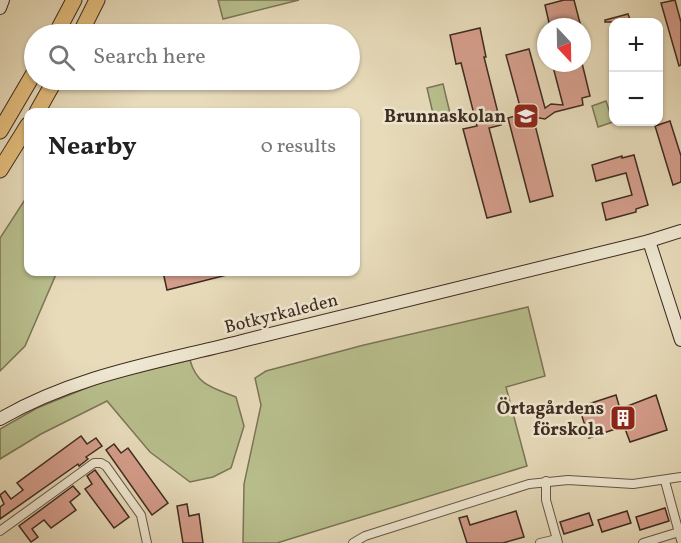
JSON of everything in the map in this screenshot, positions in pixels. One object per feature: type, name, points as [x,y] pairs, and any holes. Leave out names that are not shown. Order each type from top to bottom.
[{"type":"highway","points":[[61,24],[74,0]]},
{"type":"highway","points":[[86,24],[97,0]]},
{"type":"highway","points":[[0,131],[24,90]]},
{"type":"highway","points":[[39,108],[49,90]]},
{"type":"highway","points":[[0,170],[24,131]]},
{"type":"main road","points":[[0,8],[3,0]]},
{"type":"main road","name":"Botkyrkaleden","points":[[0,419],[75,383],[130,367],[229,345],[649,241],[681,231]]},
{"type":"main road","points":[[649,241],[681,340]]},
{"type":"street","points":[[0,531],[98,462],[106,466],[141,514],[147,543]]},
{"type":"street","points":[[353,543],[364,536],[519,487],[546,481],[633,484],[681,477]]},
{"type":"street","points":[[540,543],[557,541],[546,500],[546,481]]},
{"type":"street","points":[[643,543],[680,536],[665,481]]},
{"type":"green space","points":[[218,0],[299,0],[223,19]]},
{"type":"green space","points":[[443,84],[450,113],[434,118],[427,88]]},
{"type":"green space","points":[[606,101],[609,123],[598,127],[592,106]]},
{"type":"green space","points":[[24,201],[24,276],[55,276],[25,346],[0,371],[0,238]]},
{"type":"green space","points":[[528,307],[545,376],[506,387],[527,466],[277,543],[243,543],[244,484],[261,405],[255,378],[266,371],[364,345]]},
{"type":"green space","points":[[190,360],[193,369],[202,381],[236,397],[244,426],[231,468],[213,477],[190,482],[150,452],[107,401],[41,434],[0,459],[0,429],[37,408],[106,380]]},
{"type":"building","points":[[574,0],[579,18],[548,18],[545,5]]},
{"type":"building","points":[[675,0],[681,22],[681,65],[679,66],[661,3]]},
{"type":"building","points":[[628,14],[630,18],[613,18]]},
{"type":"building","points":[[480,28],[486,57],[484,57],[501,125],[489,128],[511,212],[487,218],[463,129],[477,126],[461,63],[456,64],[450,35]]},
{"type":"building","points":[[529,49],[545,108],[551,104],[563,105],[554,72],[584,72],[590,96],[582,98],[583,105],[555,112],[545,119],[533,117],[553,196],[530,202],[508,118],[522,114],[506,55]]},
{"type":"building","points":[[670,121],[681,156],[681,182],[673,185],[655,126],[663,126],[663,123]]},
{"type":"building","points":[[634,155],[648,205],[636,209],[636,212],[606,220],[602,203],[632,195],[626,173],[596,181],[592,165],[622,156],[622,158]]},
{"type":"building","points":[[164,276],[223,276],[167,290]]},
{"type":"building","name":"Örtagårdens förskola","points":[[616,395],[620,409],[656,395],[667,430],[630,442],[624,426],[589,438],[579,407]]},
{"type":"building","points":[[81,436],[87,444],[96,438],[102,446],[86,457],[88,459],[79,466],[78,464],[0,519],[0,507],[4,504],[0,495],[5,491],[11,499],[23,490],[17,483]]},
{"type":"building","points":[[114,444],[121,453],[128,448],[168,503],[152,515],[106,450]]},
{"type":"building","points":[[95,470],[129,517],[114,528],[85,489],[92,484],[87,476]]},
{"type":"building","points":[[73,486],[80,494],[70,502],[76,510],[51,528],[44,520],[32,529],[38,537],[31,542],[19,526]]},
{"type":"building","points":[[187,504],[189,516],[199,514],[203,543],[183,543],[177,506]]},
{"type":"building","points":[[665,508],[669,521],[640,530],[636,517]]},
{"type":"building","points":[[516,511],[524,537],[503,543],[467,543],[459,518],[467,516],[470,525]]},
{"type":"building","points":[[627,511],[631,523],[602,532],[598,520]]},
{"type":"building","points":[[589,513],[593,525],[564,534],[560,522]]},
{"type":"place","name":"Brunnaskolan","points":[[526,116]]},
{"type":"place","name":"Örtagårdens förskola","points":[[623,418]]}]
